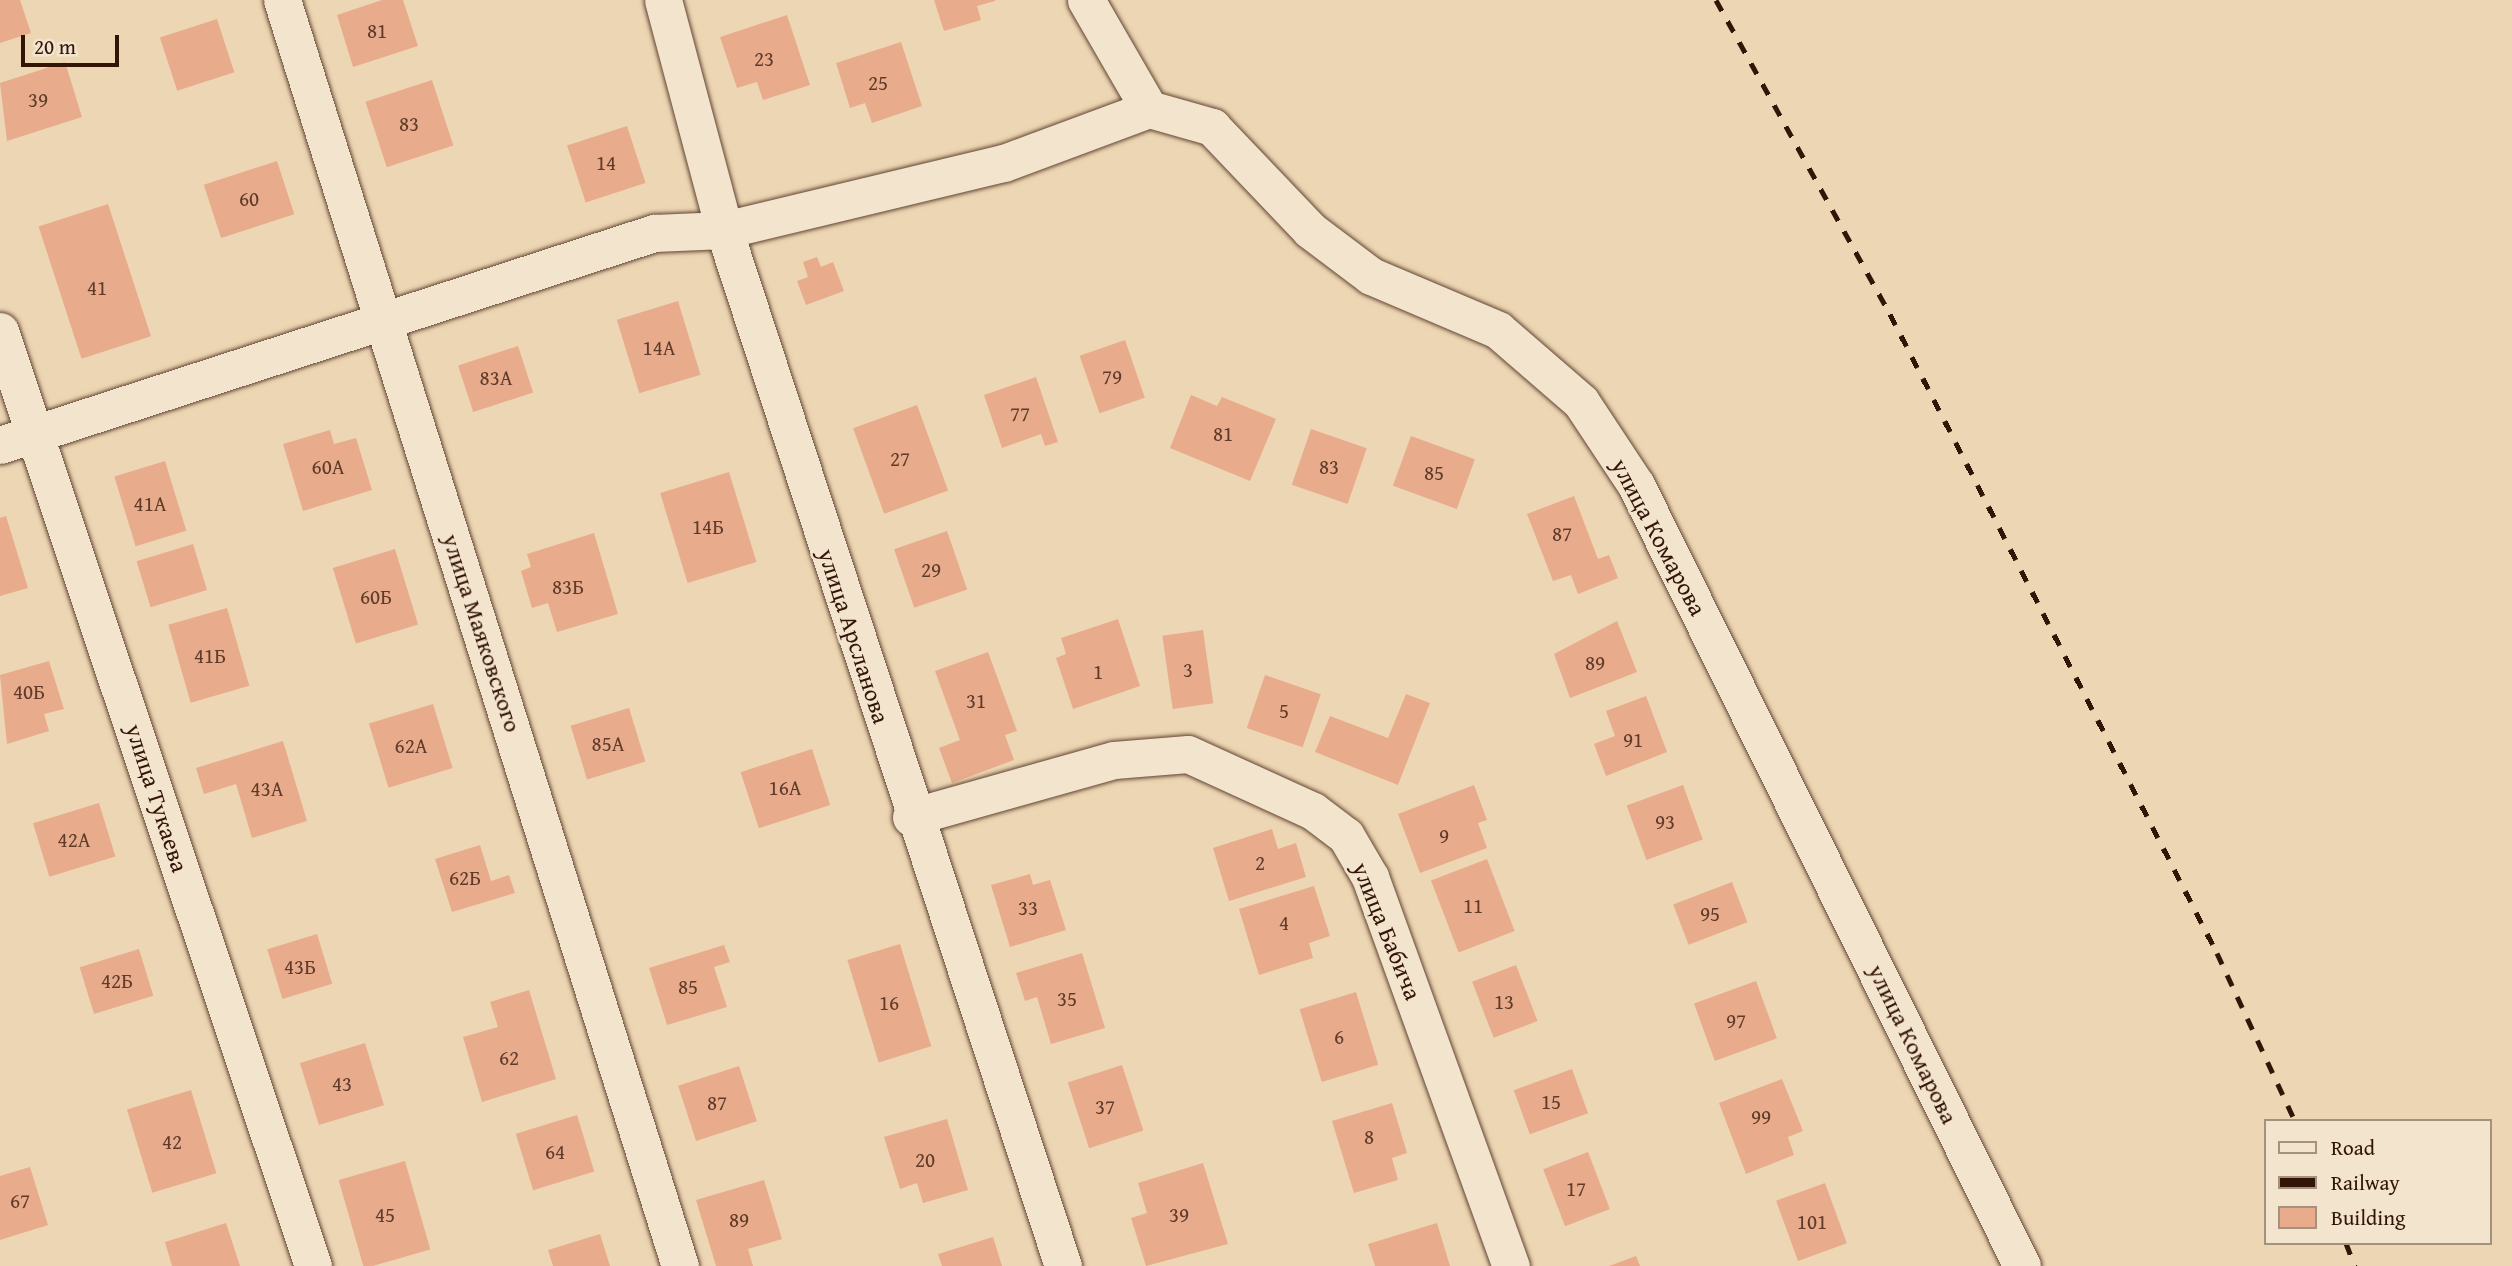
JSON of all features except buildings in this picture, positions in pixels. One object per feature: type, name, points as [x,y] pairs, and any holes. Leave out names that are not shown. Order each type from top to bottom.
[{"type":"street","name":"улица Маяковского","points":[[282,0],[680,1266]]},
{"type":"street","name":"улица Арсланова","points":[[663,0],[724,230],[911,817],[1063,1266]]},
{"type":"street","points":[[0,445],[654,233],[724,230],[1004,163],[1149,109],[1087,0]]},
{"type":"street","name":"улица Комарова","points":[[1149,109],[1212,127],[1310,230],[1361,268],[1498,330],[1581,402],[1636,485],[2022,1266]]},
{"type":"street","name":"улица Тукаева","points":[[0,331],[313,1266]]},
{"type":"street","name":"улица Бабича","points":[[911,817],[1114,760],[1188,754],[1313,811],[1346,836],[1370,877],[1511,1266]]},
{"type":"railway","points":[[1716,0],[1890,314],[2217,953],[2294,1119]]},
{"type":"railway","points":[[2347,1245],[2355,1266]]}]
